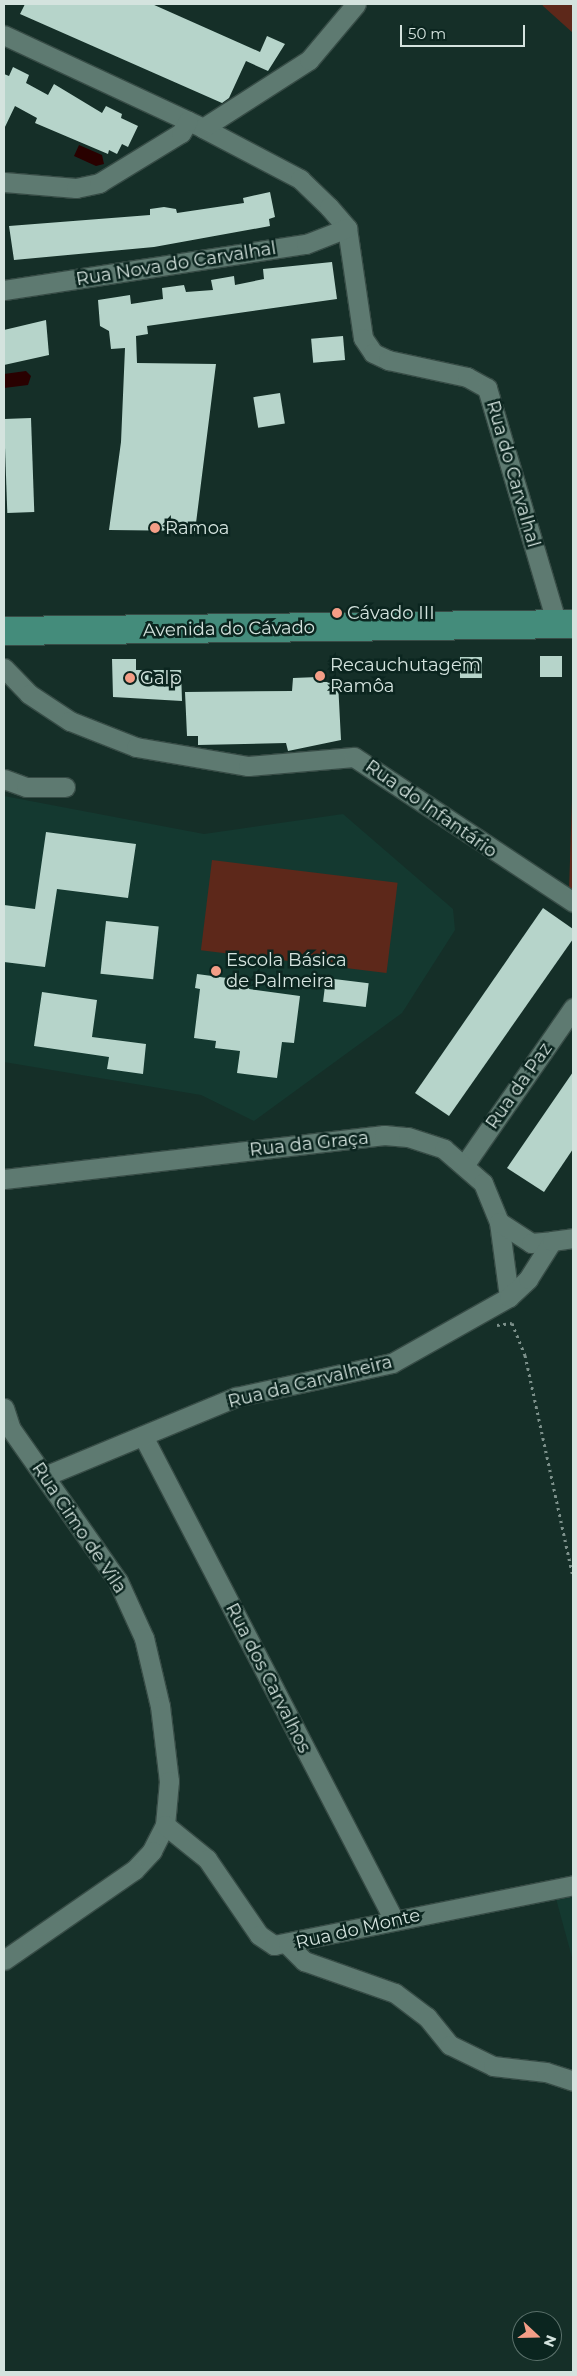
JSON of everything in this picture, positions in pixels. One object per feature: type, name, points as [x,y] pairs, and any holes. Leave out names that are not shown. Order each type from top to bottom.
[{"type":"main road","name":"Avenida do Cávado","points":[[4,631],[565,624]]},
{"type":"street","points":[[4,182],[76,188],[99,183],[196,124],[309,60],[356,4]]},
{"type":"street","points":[[4,35],[196,124],[300,180],[346,228]]},
{"type":"street","name":"Rua Nova do Carvalhal","points":[[4,290],[306,244],[346,228]]},
{"type":"street","name":"Rua do Carvalhal","points":[[346,228],[363,338],[373,353],[388,360],[467,378],[487,388],[565,624]]},
{"type":"street","name":"Rua do Infantário","points":[[4,668],[29,694],[70,721],[136,747],[248,766],[354,757],[573,902]]},
{"type":"street","points":[[4,779],[26,787],[65,787]]},
{"type":"street","name":"Rua da Paz","points":[[465,1164],[573,1008]]},
{"type":"street","name":"Rua da Graça","points":[[4,1179],[384,1135],[436,1145],[465,1164],[482,1183],[500,1222],[509,1297]]},
{"type":"street","points":[[500,1222],[531,1243],[573,1238]]},
{"type":"street","name":"Rua da Carvalheira","points":[[45,1476],[236,1397],[392,1364],[509,1297],[528,1279],[552,1240]]},
{"type":"street","name":"Rua Cimo de Vila","points":[[4,1408],[11,1429],[118,1580],[144,1638],[162,1725],[168,1781],[165,1825],[152,1851],[134,1870],[4,1960]]},
{"type":"street","name":"Rua dos Carvalhos","points":[[143,1436],[394,1920]]},
{"type":"street","name":"Rua do Monte","points":[[165,1825],[207,1859],[259,1935],[274,1945],[288,1945],[394,1920],[573,1885]]},
{"type":"street","points":[[288,1945],[304,1961],[395,1993],[459,2050],[493,2066],[546,2072],[573,2081]]},
{"type":"path","points":[[486,1326],[512,1323],[525,1355],[573,1577]]},
{"type":"shaded area","points":[[542,4],[573,4],[573,33],[543,6]]},
{"type":"shaded area","points":[[79,145],[102,155],[104,164],[96,166],[74,156]]},
{"type":"shaded area","points":[[26,371],[31,376],[28,385],[4,388],[4,374]]},
{"type":"shaded area","points":[[573,766],[573,894],[569,892]]},
{"type":"shaded area","name":"Escola Básica de Palmeira","points":[[4,796],[204,834],[343,814],[453,909],[455,930],[402,1013],[254,1121],[201,1095],[4,1062]]},
{"type":"shaded area","points":[[212,860],[398,883],[387,973],[201,950]]},
{"type":"shaded area","points":[[573,1892],[573,1961],[555,1895]]},
{"type":"building","points":[[25,4],[152,4],[260,52],[267,36],[285,44],[268,71],[246,61],[229,98],[222,103],[20,14]]},
{"type":"building","points":[[13,67],[29,75],[26,83],[48,95],[54,84],[102,113],[106,106],[122,114],[121,118],[138,126],[128,147],[122,144],[117,154],[109,150],[108,154],[35,123],[37,118],[15,106],[4,129],[4,74],[9,76]]},
{"type":"building","points":[[270,192],[275,217],[269,219],[270,226],[154,247],[14,260],[9,226],[150,215],[150,209],[164,207],[176,209],[177,213],[244,203],[243,198]]},
{"type":"building","points":[[332,262],[337,299],[147,326],[148,334],[136,336],[137,363],[216,364],[195,531],[109,530],[121,442],[125,348],[111,349],[109,331],[100,326],[98,300],[130,295],[131,304],[163,299],[162,288],[184,285],[186,292],[213,290],[211,280],[234,276],[235,285],[264,279],[263,269]]},
{"type":"building","points":[[46,320],[49,355],[4,365],[4,330]]},
{"type":"building","points":[[343,336],[345,360],[313,363],[311,339]]},
{"type":"building","points":[[280,393],[285,424],[258,428],[253,397]]},
{"type":"building","points":[[31,418],[34,512],[7,513],[4,419]]},
{"type":"building","points":[[540,656],[562,656],[562,677],[540,677]]},
{"type":"building","points":[[460,657],[482,657],[482,678],[460,678]]},
{"type":"building","points":[[112,659],[136,659],[136,670],[181,670],[182,701],[113,697]]},
{"type":"building","points":[[318,677],[318,682],[338,682],[341,740],[288,751],[286,743],[198,745],[198,736],[187,736],[185,692],[292,691],[293,678]]},
{"type":"building","points":[[46,832],[136,844],[128,898],[57,889],[45,967],[4,962],[4,905],[35,909]]},
{"type":"building","points":[[543,908],[573,929],[573,939],[449,1116],[415,1093]]},
{"type":"building","points":[[106,921],[159,927],[153,979],[100,974]]},
{"type":"building","points":[[197,974],[250,981],[249,989],[300,996],[294,1043],[282,1042],[277,1078],[237,1073],[240,1051],[215,1048],[216,1041],[194,1038],[200,989],[195,988]]},
{"type":"building","points":[[326,978],[369,983],[366,1007],[323,1002]]},
{"type":"building","points":[[42,992],[97,1000],[92,1037],[146,1044],[143,1074],[107,1069],[109,1057],[34,1046]]},
{"type":"building","points":[[573,1072],[573,1149],[544,1192],[507,1168]]},
{"type":"place","name":"Ramoa","points":[[155,528]]},
{"type":"place","name":"Cávado III","points":[[337,613]]},
{"type":"place","name":"Recauchutagem Ramôa","points":[[320,676]]},
{"type":"place","name":"Galp","points":[[130,678]]},
{"type":"place","name":"Escola Básica de Palmeira","points":[[216,971]]}]
